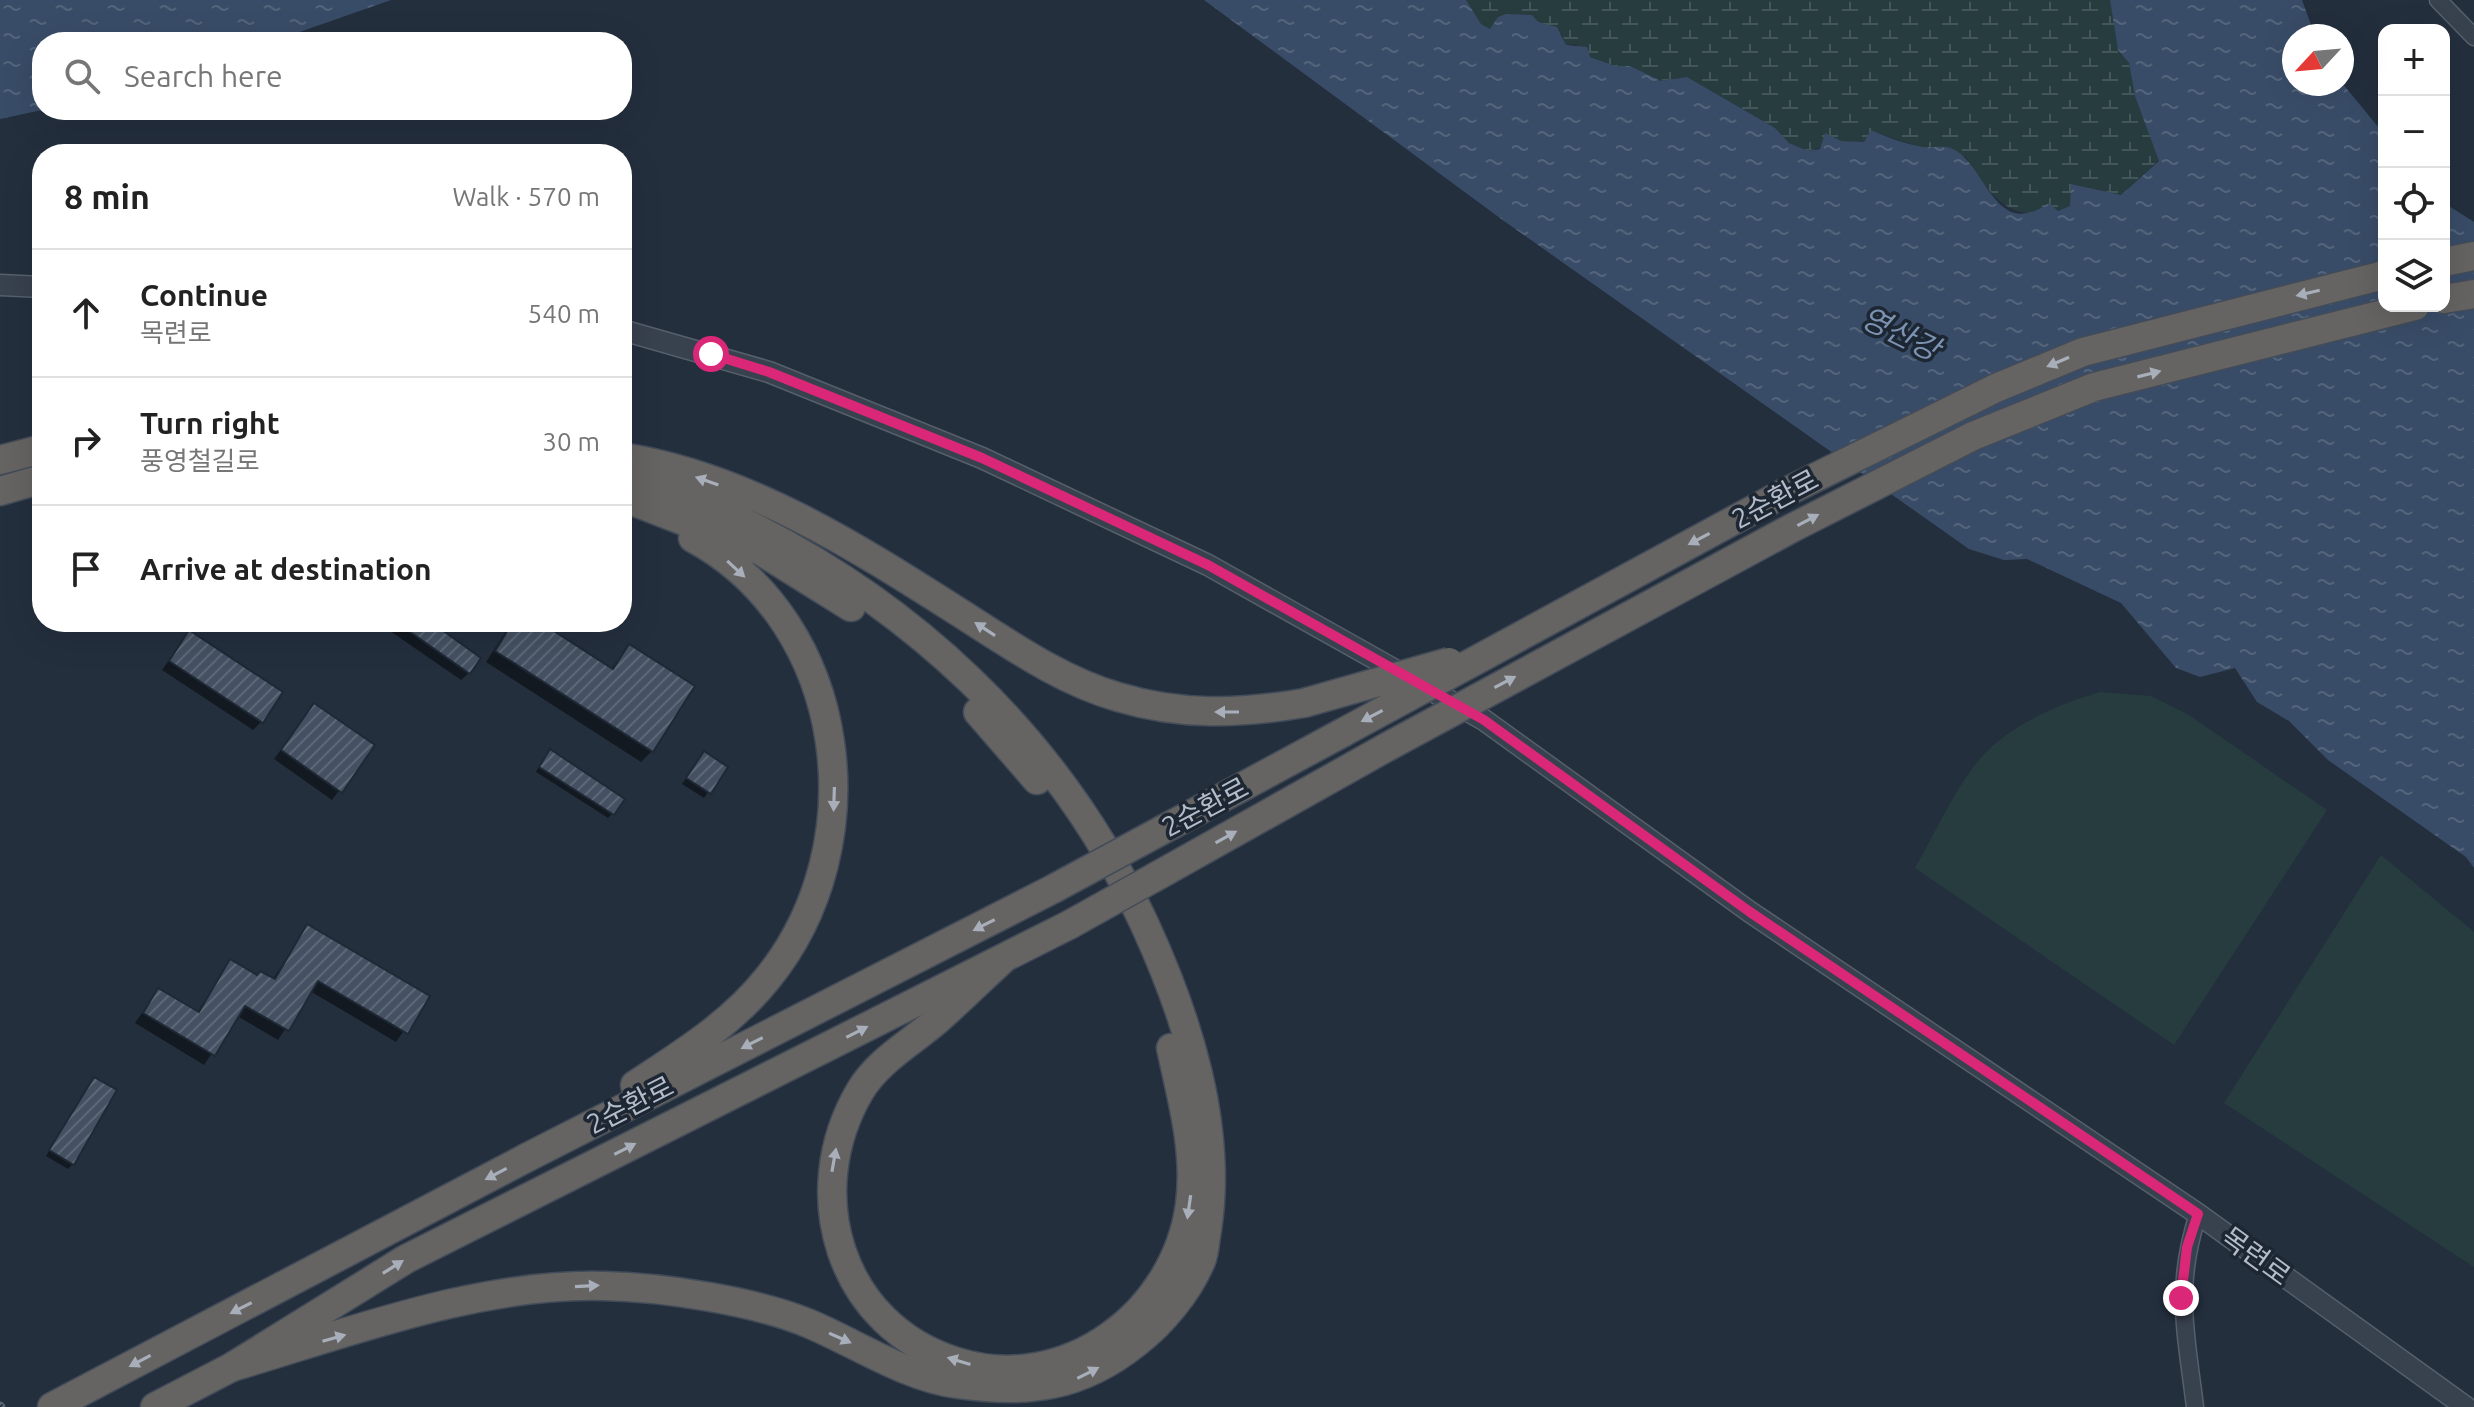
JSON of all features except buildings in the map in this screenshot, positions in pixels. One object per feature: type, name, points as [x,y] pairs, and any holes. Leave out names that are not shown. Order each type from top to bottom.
[{"type":"highway","points":[[2450,261],[2474,256]]},
{"type":"highway","name":"2순환로","points":[[52,1407],[528,1157],[1053,889],[1784,493],[2011,382],[2083,352],[2378,277]]},
{"type":"highway","points":[[2450,298],[2474,294]]},
{"type":"highway","name":"2순환로","points":[[155,1407],[232,1367],[406,1259],[1069,925],[1387,747],[1847,499],[1973,436],[2094,387],[2391,312]]},
{"type":"highway","points":[[0,460],[32,452]]},
{"type":"highway","points":[[632,458],[649,461],[742,493],[828,532],[1026,655],[1116,697],[1198,712],[1248,712],[1304,703],[1492,651]]},
{"type":"highway","points":[[232,1367],[449,1304],[522,1291],[598,1285],[658,1289],[803,1321],[904,1367],[950,1383],[1031,1390],[1080,1378],[1121,1355],[1170,1309],[1202,1259],[1212,1199],[1211,1149],[1185,1028],[1142,918],[1058,776],[1025,735],[970,677],[890,610],[821,564],[743,523],[632,475]]},
{"type":"highway","points":[[0,491],[32,482]]},
{"type":"highway","points":[[632,502],[761,551],[905,643],[956,686],[1030,770],[1066,822],[1133,938],[1164,1019],[1192,1152],[1191,1202],[1182,1246],[1161,1286],[1117,1333],[1068,1360],[1045,1367],[1003,1369],[957,1362],[914,1341],[884,1319],[847,1267],[838,1247],[831,1205],[832,1167],[841,1129],[861,1088],[899,1050],[934,1023],[1002,960]]},
{"type":"highway","points":[[528,1157],[708,1037],[767,979],[798,933],[826,864],[832,824],[835,761],[813,672],[763,595],[717,551],[632,504]]},
{"type":"street","points":[[2438,0],[2474,37]]},
{"type":"street","points":[[0,285],[32,287]]},
{"type":"street","name":"목련로","points":[[632,333],[769,372],[982,458],[1208,565],[1484,720],[1750,912],[2198,1214],[2466,1407]]},
{"type":"street","points":[[2195,1407],[2181,1298],[2187,1247],[2198,1214]]},
{"type":"green space","points":[[1466,0],[2110,0],[2118,50],[2129,63],[2135,96],[2159,160],[2121,195],[2072,184],[2071,206],[2034,214],[2020,212],[1996,198],[1966,157],[1920,147],[1872,131],[1864,142],[1841,141],[1808,151],[1789,143],[1775,128],[1687,77],[1661,81],[1630,66],[1615,66],[1590,57],[1576,44],[1566,45],[1562,34],[1537,22],[1531,15],[1506,14],[1490,29],[1481,24]]},
{"type":"green space","points":[[2100,692],[2151,696],[2189,715],[2327,810],[2174,1045],[1915,868],[1960,786],[1990,748],[2034,718]]},
{"type":"green space","points":[[2381,855],[2474,932],[2474,1267],[2224,1103]]},
{"type":"water","points":[[0,0],[391,0],[300,32],[32,32],[32,112],[0,119]]},
{"type":"water","name":"영산강","points":[[1204,0],[1466,0],[1481,24],[1490,29],[1498,17],[1506,14],[1532,15],[1538,22],[1557,27],[1566,45],[1587,47],[1590,57],[1615,66],[1630,66],[1661,81],[1687,77],[1775,128],[1789,143],[1808,151],[1820,149],[1825,133],[1841,141],[1864,142],[1871,130],[1912,145],[1950,148],[1973,167],[2003,206],[2015,213],[2030,213],[2049,203],[2058,211],[2070,206],[2071,184],[2121,195],[2159,161],[2135,96],[2129,63],[2118,50],[2110,0],[2302,0],[2311,24],[2282,24],[2282,96],[2353,96],[2378,127],[2378,312],[2450,312],[2450,207],[2474,222],[2474,868],[2466,857],[2328,760],[2289,721],[2257,702],[2235,668],[2200,677],[2176,668],[2121,603],[2027,559],[2004,560],[1969,549],[1504,221]]},
{"type":"route","points":[[711,354],[769,372],[982,458],[1208,565],[1484,720],[1750,912],[2198,1214],[2187,1247],[2181,1298]]}]
